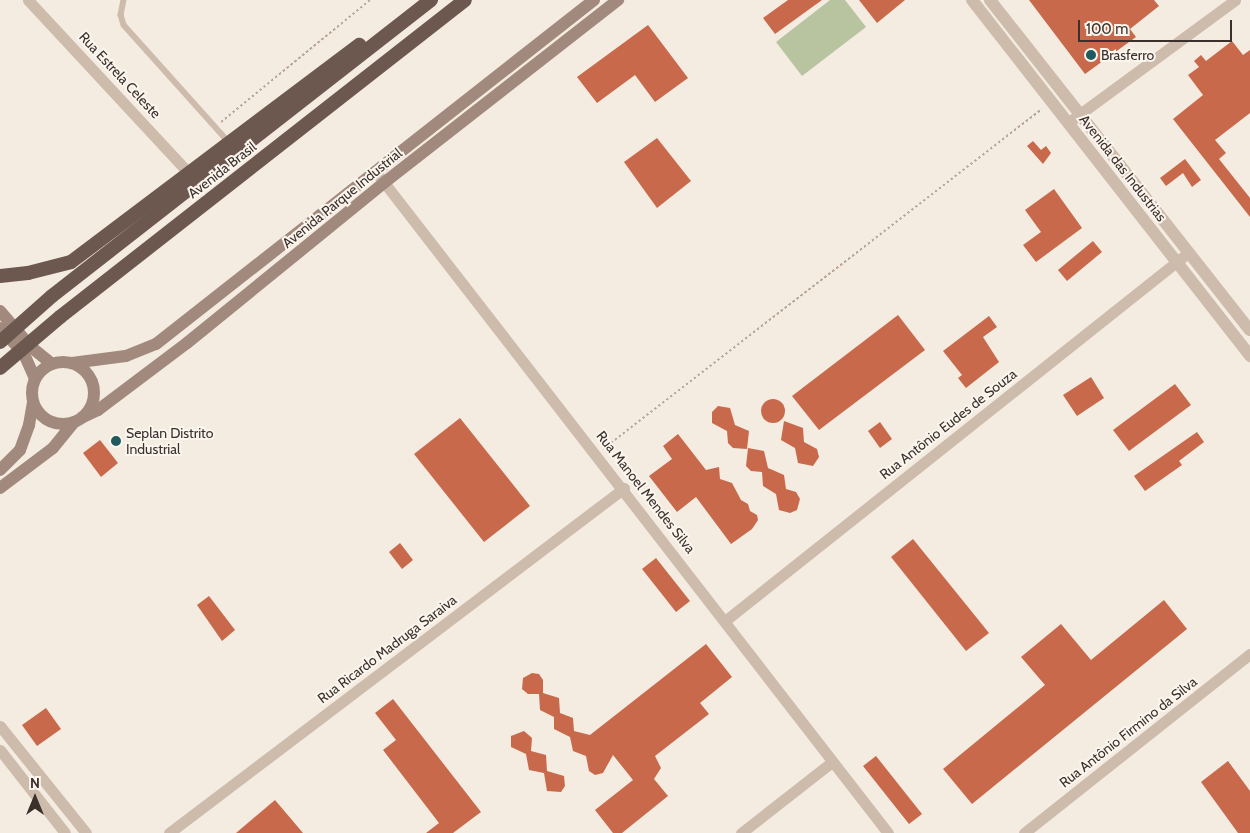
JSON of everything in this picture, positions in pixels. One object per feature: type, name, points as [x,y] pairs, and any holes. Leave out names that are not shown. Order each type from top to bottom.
[{"type":"highway","name":"Avenida Brasil","points":[[0,342],[52,296],[431,0]]},
{"type":"highway","name":"Avenida Brasil","points":[[0,368],[60,317],[465,0]]},
{"type":"highway","points":[[0,276],[28,273],[71,262],[188,172],[353,50],[396,28]]},
{"type":"main road","name":"Avenida Parque Industrial","points":[[0,488],[53,448],[79,420],[98,410],[221,316],[380,177],[538,44],[594,0]]},
{"type":"main road","name":"Avenida Parque Industrial","points":[[72,363],[126,356],[156,344],[547,55],[618,0]]},
{"type":"main road","points":[[538,44],[547,55]]},
{"type":"main road","points":[[210,303],[221,316]]},
{"type":"main road","points":[[0,311],[31,347],[52,364]]},
{"type":"main road","points":[[0,328],[24,354],[35,378],[29,425],[20,450],[0,470]]},
{"type":"main road","points":[[33,402],[37,411],[49,421],[64,424],[79,420],[93,401],[92,382],[87,374],[72,363],[52,364],[35,378]]},
{"type":"street","name":"Rua Estrela Celeste","points":[[28,0],[188,172]]},
{"type":"street","name":"Avenida das Industrias","points":[[972,0],[1250,356]]},
{"type":"street","name":"Avenida das Industrias","points":[[990,0],[1250,330]]},
{"type":"street","points":[[1068,122],[1082,115],[1235,0]]},
{"type":"street","name":"Rua Manoel Mendes Silva","points":[[380,177],[624,488],[888,833]]},
{"type":"street","name":"Rua Antônio Eudes de Souza","points":[[726,620],[1189,252]]},
{"type":"street","name":"Rua Ricardo Madruga Saraiva","points":[[168,833],[624,488]]},
{"type":"street","name":"Rua Antônio Firmino da Silva","points":[[1024,833],[1250,654]]},
{"type":"street","points":[[0,726],[86,833]]},
{"type":"street","points":[[0,750],[65,833]]},
{"type":"street","points":[[741,833],[832,762]]},
{"type":"lane","points":[[124,0],[121,15],[124,26],[229,142]]},
{"type":"path","points":[[215,127],[370,0]]},
{"type":"path","points":[[597,454],[1052,101]]},
{"type":"green space","points":[[830,0],[845,0],[866,27],[802,76],[776,42]]},
{"type":"building","points":[[788,0],[822,0],[775,34],[763,18]]},
{"type":"building","points":[[859,0],[905,0],[877,23]]},
{"type":"building","name":"Brasferro","points":[[1029,0],[1154,0],[1159,6],[1130,29],[1136,37],[1085,74]]},
{"type":"building","points":[[648,25],[688,78],[655,102],[635,75],[597,103],[577,77]]},
{"type":"building","points":[[1232,41],[1243,55],[1250,50],[1250,113],[1215,140],[1226,153],[1219,159],[1250,198],[1250,217],[1173,119],[1203,95],[1188,75],[1199,67],[1194,61],[1201,55],[1206,61]]},
{"type":"building","points":[[657,138],[691,181],[657,208],[624,162]]},
{"type":"building","points":[[1033,141],[1041,150],[1046,146],[1051,153],[1043,164],[1027,146]]},
{"type":"building","points":[[1185,159],[1201,180],[1192,187],[1183,173],[1166,186],[1160,178]]},
{"type":"building","points":[[1054,189],[1082,228],[1036,262],[1023,245],[1041,232],[1025,210]]},
{"type":"building","points":[[1093,241],[1102,252],[1067,281],[1058,270]]},
{"type":"building","points":[[898,315],[925,350],[819,430],[792,396]]},
{"type":"building","points":[[989,316],[997,327],[983,337],[999,362],[966,388],[958,378],[962,375],[943,351]]},
{"type":"building","points":[[1091,377],[1104,398],[1077,416],[1063,395]]},
{"type":"building","points":[[1175,384],[1191,405],[1129,451],[1113,430]]},
{"type":"building","points":[[773,399],[782,402],[785,411],[782,420],[773,423],[764,420],[761,411],[764,402]]},
{"type":"building","points":[[718,406],[730,408],[735,425],[749,431],[747,449],[733,448],[728,443],[727,431],[712,423],[712,412]]},
{"type":"building","points":[[460,418],[530,506],[484,542],[414,454]]},
{"type":"building","points":[[784,421],[803,428],[804,442],[817,449],[819,457],[813,466],[798,463],[795,448],[781,440]]},
{"type":"building","points":[[880,422],[892,439],[880,448],[868,431]]},
{"type":"building","points":[[1197,432],[1204,442],[1179,461],[1182,465],[1145,491],[1134,476]]},
{"type":"building","points":[[678,434],[706,470],[719,467],[720,479],[732,483],[741,500],[748,504],[750,511],[757,515],[758,520],[752,529],[731,544],[696,497],[677,512],[649,476],[672,459],[663,446]]},
{"type":"building","points":[[100,440],[118,463],[101,477],[83,453]]},
{"type":"building","points":[[748,448],[764,451],[768,468],[784,475],[786,489],[796,492],[800,499],[797,510],[790,513],[779,510],[776,494],[763,486],[762,472],[751,471],[746,466]]},
{"type":"building","points":[[913,539],[989,633],[966,651],[891,557]]},
{"type":"building","points":[[400,543],[413,560],[402,569],[389,552]]},
{"type":"building","points":[[656,558],[690,601],[676,612],[642,569]]},
{"type":"building","points":[[209,596],[235,630],[222,641],[197,605]]},
{"type":"building","points":[[1164,600],[1187,629],[972,804],[943,769],[1045,685],[1021,657],[1061,624],[1091,660]]},
{"type":"building","points":[[706,644],[732,677],[700,703],[709,714],[655,756],[661,768],[654,779],[668,796],[622,833],[613,833],[595,810],[633,780],[613,755],[603,773],[595,775],[589,771],[586,756],[573,751],[570,737],[554,729],[554,717],[540,710],[539,694],[528,694],[522,689],[523,678],[532,673],[539,674],[543,680],[543,693],[559,698],[560,713],[573,718],[574,731],[590,735]]},
{"type":"building","points":[[393,699],[481,812],[453,833],[426,833],[439,823],[383,750],[396,740],[375,713]]},
{"type":"building","points":[[46,708],[61,729],[37,746],[22,725]]},
{"type":"building","points":[[524,731],[532,738],[531,751],[546,755],[547,771],[564,776],[565,786],[561,792],[547,791],[544,773],[529,770],[526,754],[511,747],[511,736]]},
{"type":"building","points":[[876,756],[922,814],[909,824],[863,766]]},
{"type":"building","points":[[1228,761],[1250,791],[1250,833],[1238,833],[1201,782]]},
{"type":"building","points":[[275,800],[303,833],[236,833]]},
{"type":"place","name":"Brasferro","points":[[1091,55]]},
{"type":"place","name":"Seplan Distrito Industrial","points":[[116,441]]}]
